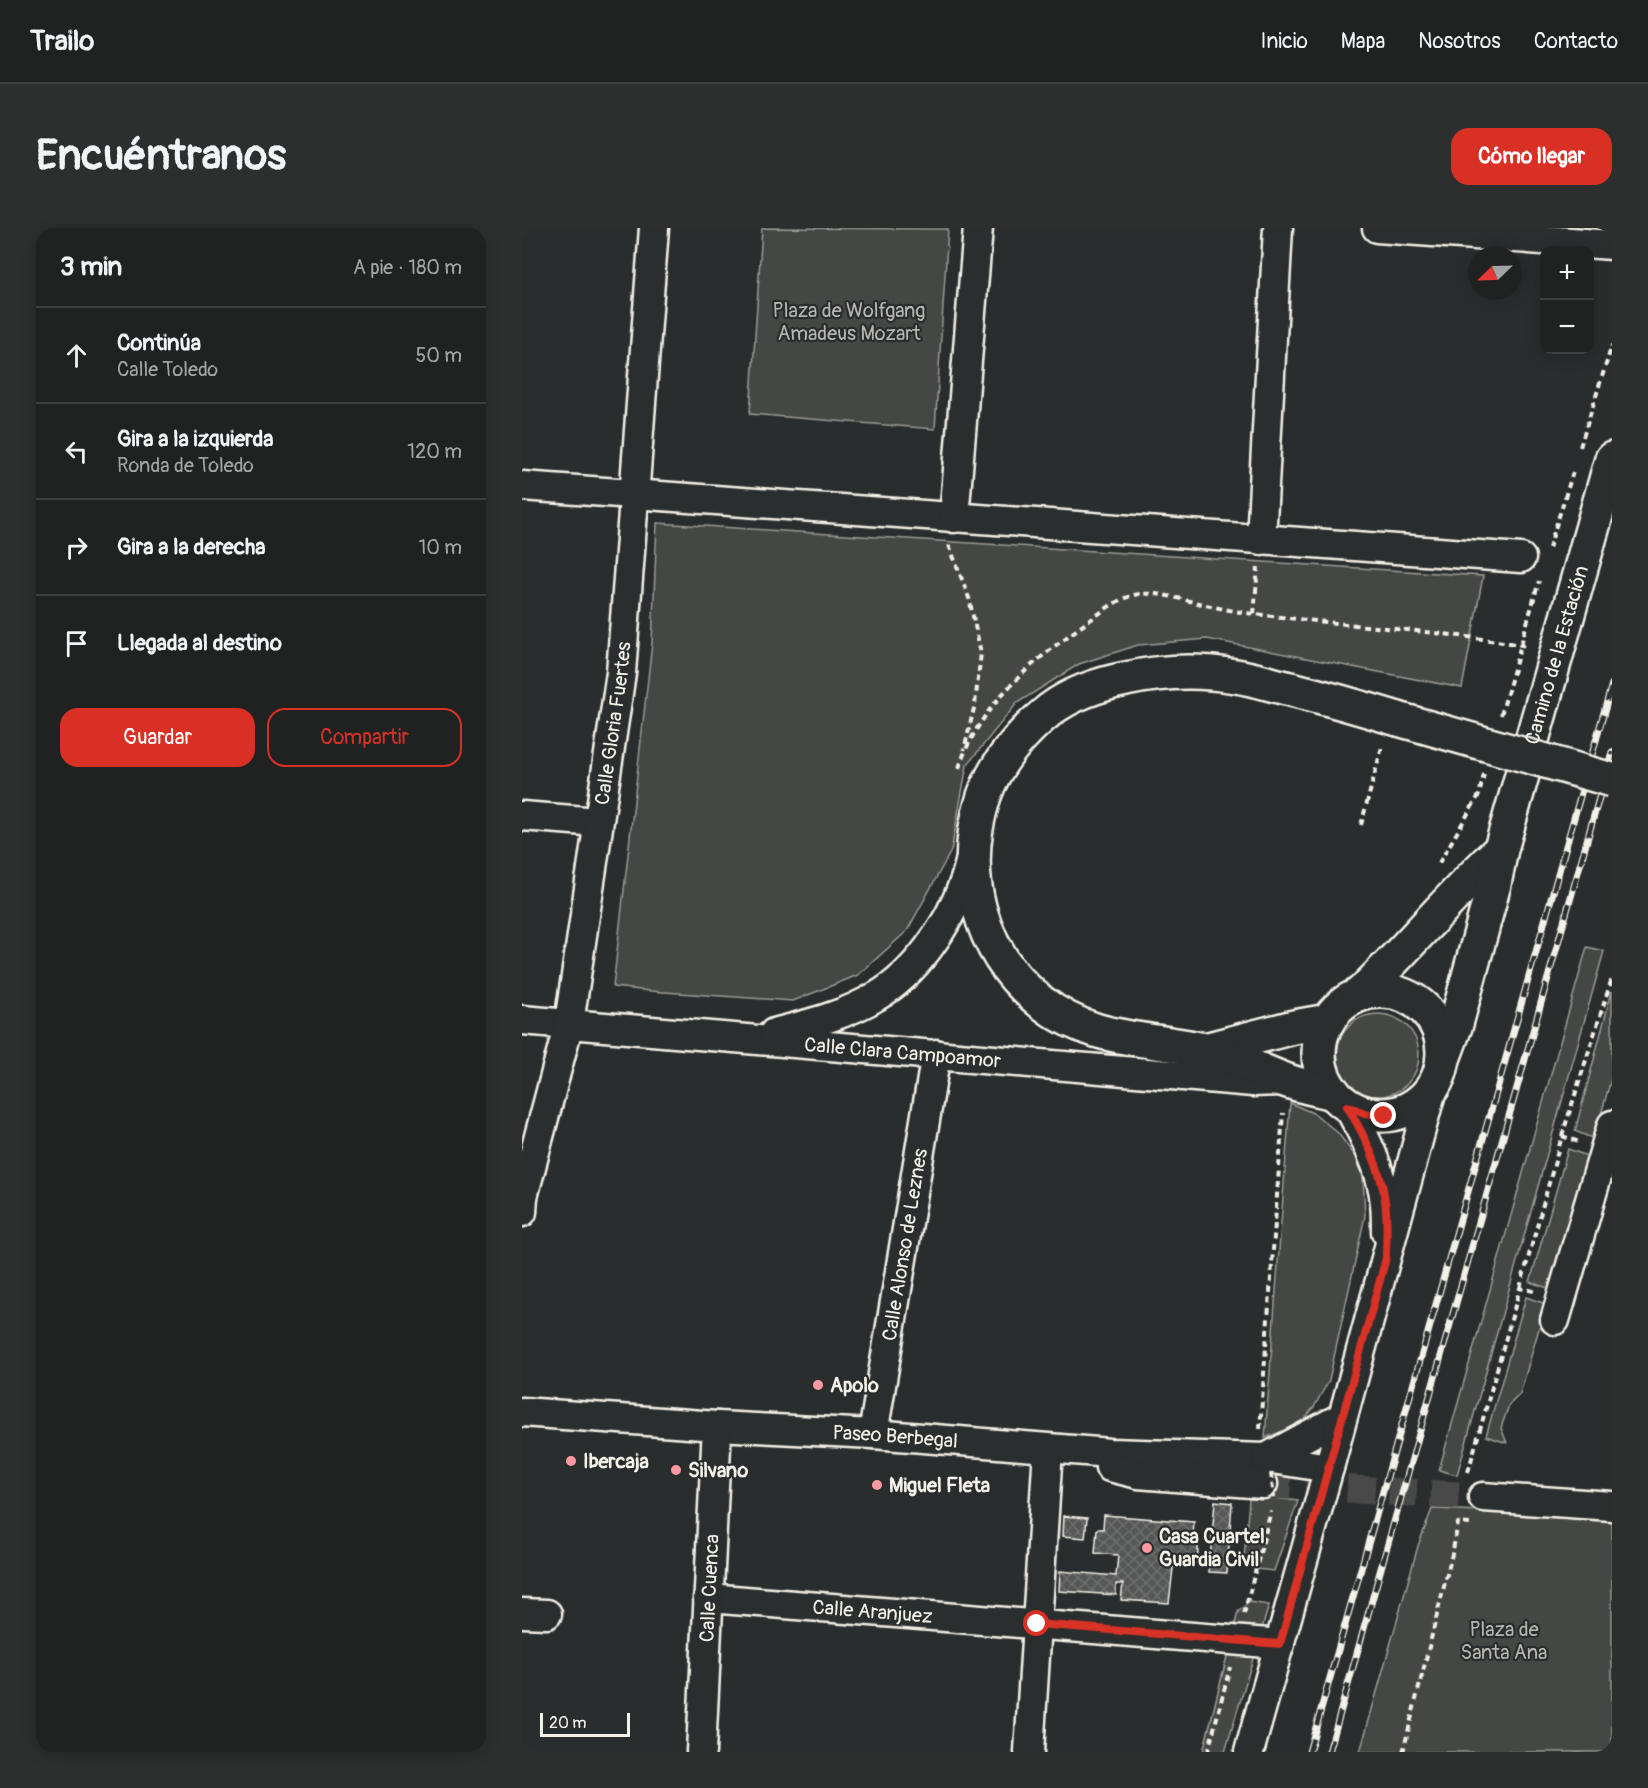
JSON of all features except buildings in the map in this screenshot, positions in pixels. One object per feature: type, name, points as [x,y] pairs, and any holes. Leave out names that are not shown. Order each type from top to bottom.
[{"type":"street","name":"Calle Gloria Fuertes","points":[[522,1202],[569,1023],[621,673],[654,228]]},
{"type":"street","points":[[954,518],[978,228]]},
{"type":"street","points":[[1261,540],[1278,228]]},
{"type":"street","points":[[1377,228],[1612,245]]},
{"type":"street","name":"Camino de la Estación","points":[[1443,1059],[1456,1024],[1494,884],[1501,849],[1612,459]]},
{"type":"street","points":[[522,486],[1521,558]]},
{"type":"street","points":[[754,1038],[819,1021],[849,1010],[877,996],[900,980],[922,955],[946,920],[963,885],[985,795],[994,775],[1011,749],[1029,728],[1053,708],[1093,687],[1127,678],[1155,674],[1182,672],[1237,676],[1341,702],[1612,780]]},
{"type":"street","points":[[522,816],[598,822]]},
{"type":"street","points":[[1386,1258],[1385,1201],[1380,1178],[1364,1136],[1324,1078],[1319,1060],[1320,1041],[1328,1021],[1343,1004],[1359,995],[1392,963],[1477,871],[1501,849]]},
{"type":"street","points":[[973,850],[976,898],[986,929],[1003,962],[1022,985],[1043,1003],[1085,1027],[1109,1035],[1205,1050],[1341,1100],[1365,1113],[1384,1116],[1402,1112],[1419,1103],[1432,1089],[1440,1075],[1443,1059],[1442,1038],[1433,1018],[1418,1003],[1400,994],[1379,991],[1359,995]]},
{"type":"street","name":"Calle Clara Campoamor","points":[[522,1020],[1253,1082],[1286,1081]]},
{"type":"street","points":[[1205,1050],[1294,1027],[1328,1021]]},
{"type":"street","name":"Calle Alonso de Leznes","points":[[873,1434],[936,1054]]},
{"type":"street","points":[[1249,1752],[1432,1089]]},
{"type":"street","points":[[1559,1308],[1612,1125]]},
{"type":"street","name":"Paseo Berbegal","points":[[522,1412],[873,1434],[1110,1453],[1110,1468],[1138,1474],[1269,1478]]},
{"type":"street","points":[[1269,1478],[1342,1417]]},
{"type":"street","name":"Calle Cuenca","points":[[701,1752],[717,1426]]},
{"type":"street","points":[[1029,1752],[1048,1449]]},
{"type":"street","points":[[1269,1478],[1329,1468]]},
{"type":"street","points":[[1475,1485],[1612,1506]]},
{"type":"street","name":"Calle Aranjuez","points":[[708,1598],[1280,1644]]},
{"type":"path","points":[[954,518],[949,543],[969,598],[981,653],[975,704],[962,760]]},
{"type":"path","points":[[1254,614],[1261,540]]},
{"type":"path","points":[[958,769],[977,729],[1007,688],[1055,645],[1117,602],[1139,594],[1164,595],[1254,614],[1480,638],[1557,651]]},
{"type":"path","points":[[1361,825],[1394,718]]},
{"type":"path","points":[[1475,1485],[1520,1288],[1562,1136],[1612,978]]},
{"type":"path","points":[[1520,1288],[1559,1308]]},
{"type":"path","points":[[1403,1752],[1460,1513]]},
{"type":"path","points":[[1458,1523],[1470,1524]]},
{"type":"green space","name":"Plaza de Wolfgang Amadeus Mozart","points":[[762,228],[948,229],[935,429],[750,414]]},
{"type":"green space","points":[[657,523],[1483,576],[1462,688],[1207,639],[1138,645],[1079,664],[1017,703],[967,765],[951,851],[907,931],[858,975],[793,1001],[613,987],[652,643]]},
{"type":"green space","points":[[1587,947],[1604,951],[1457,1475],[1439,1470]]},
{"type":"green space","points":[[1612,991],[1612,1076],[1594,1139],[1575,1131]]},
{"type":"green space","points":[[1378,1014],[1394,1017],[1407,1026],[1416,1039],[1419,1055],[1416,1071],[1407,1084],[1394,1093],[1378,1096],[1362,1093],[1349,1084],[1340,1071],[1337,1055],[1340,1039],[1349,1026],[1362,1017]]},
{"type":"green space","points":[[1290,1103],[1315,1114],[1338,1133],[1356,1157],[1363,1177],[1365,1216],[1329,1380],[1303,1421],[1265,1438]]},
{"type":"green space","points":[[1568,1149],[1590,1157],[1551,1289],[1530,1282]]},
{"type":"green space","points":[[1526,1297],[1546,1304],[1520,1394],[1509,1405],[1501,1428],[1507,1443],[1486,1436]]},
{"type":"green space","points":[[1274,1498],[1298,1501],[1274,1571],[1256,1569],[1244,1559],[1249,1499]]},
{"type":"green space","name":"Plaza de Santa Ana","points":[[1432,1509],[1612,1516],[1612,1752],[1360,1752],[1418,1546]]},
{"type":"green space","points":[[1249,1602],[1269,1605],[1225,1752],[1203,1752],[1238,1612]]},
{"type":"tunnel","points":[[1263,1484],[1483,1497]]},
{"type":"railway","points":[[1309,1752],[1612,684]]},
{"type":"railway","points":[[1329,1752],[1612,752]]},
{"type":"place","name":"Apolo","points":[[818,1385]]},
{"type":"place","name":"Ibercaja","points":[[571,1461]]},
{"type":"place","name":"Silvano","points":[[676,1470]]},
{"type":"place","name":"Miguel Fleta","points":[[877,1485]]},
{"type":"place","name":"Casa Cuartel Guardia Civil","points":[[1147,1548]]},
{"type":"route","points":[[1037,1624],[1280,1644],[1386,1258],[1385,1201],[1377,1167],[1364,1136],[1347,1106],[1365,1113],[1384,1116]]}]
